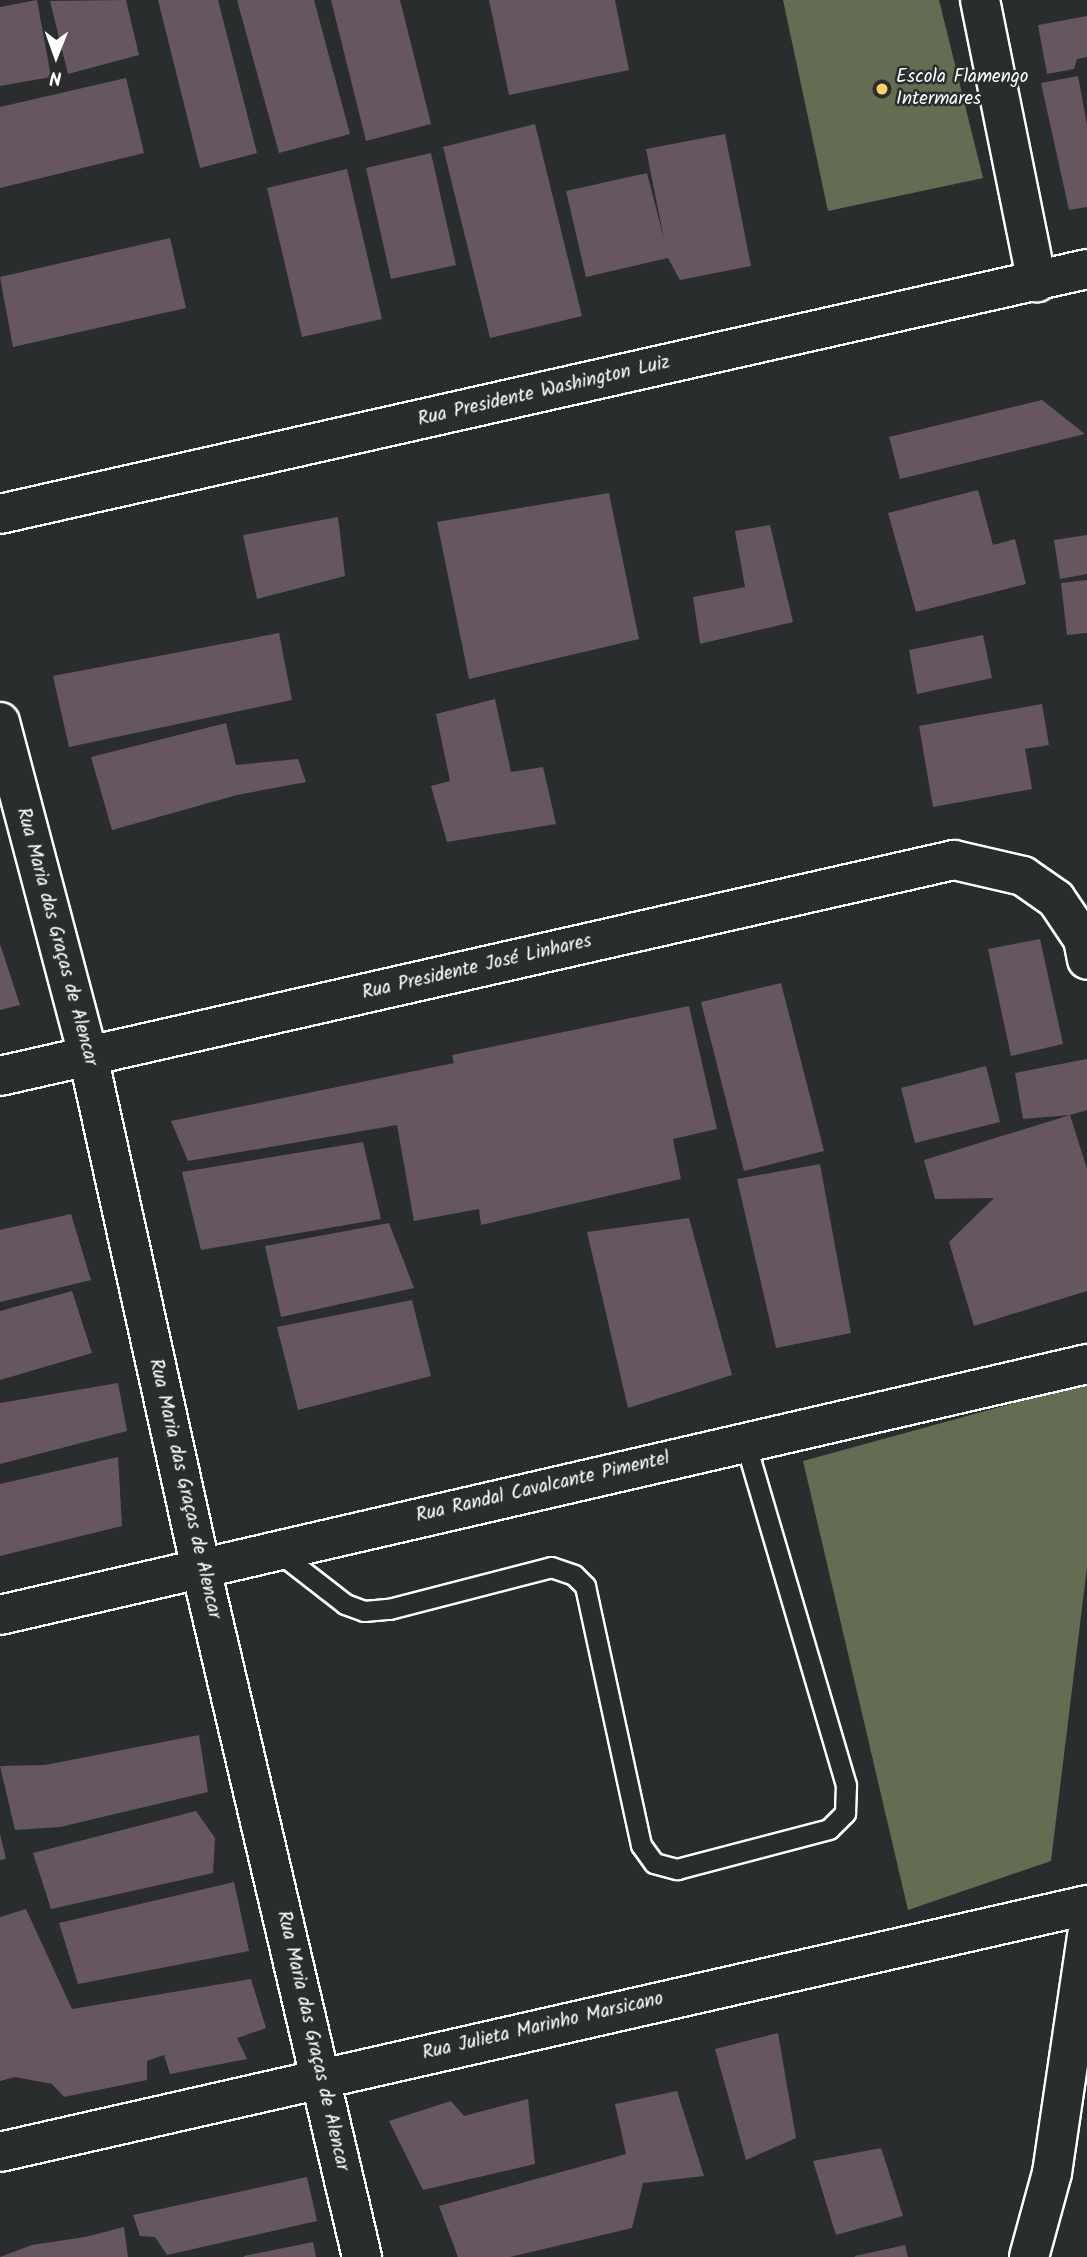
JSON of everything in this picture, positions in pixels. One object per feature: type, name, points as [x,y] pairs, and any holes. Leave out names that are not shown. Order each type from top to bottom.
[{"type":"street","points":[[980,0],[1037,282]]},
{"type":"street","name":"Rua Presidente Washington Luiz","points":[[0,514],[1087,269]]},
{"type":"street","name":"Rua Maria das Graças de Alencar","points":[[0,722],[88,1056],[201,1569],[362,2257]]},
{"type":"street","name":"Rua Presidente José Linhares","points":[[0,1076],[954,860],[1023,876],[1056,900],[1083,939],[1087,960]]},
{"type":"street","name":"Rua Randal Cavalcante Pimentel","points":[[0,1615],[1087,1364]]},
{"type":"street","name":"Rua Julieta Marinho Marsicano","points":[[0,2152],[320,2077],[1087,1905]]},
{"type":"street","points":[[1029,2257],[1052,2173],[1087,1935]]},
{"type":"lane","points":[[277,1552],[345,1604],[364,1611],[389,1609],[551,1567],[574,1575],[585,1586],[641,1845],[653,1863],[677,1869],[829,1829],[845,1813],[846,1785],[745,1441]]},
{"type":"green space","name":"Escola Flamengo Intermares","points":[[783,0],[939,0],[983,178],[828,211]]},
{"type":"green space","points":[[1087,1383],[1087,1567],[1051,1861],[908,1910],[803,1461]]},
{"type":"building","points":[[37,0],[51,77],[0,86],[0,7]]},
{"type":"building","points":[[126,0],[139,55],[68,74],[50,1]]},
{"type":"building","points":[[158,0],[218,0],[257,153],[200,168]]},
{"type":"building","points":[[237,0],[314,0],[350,134],[279,153]]},
{"type":"building","points":[[331,0],[400,0],[431,124],[366,141]]},
{"type":"building","points":[[489,0],[615,0],[629,70],[509,95]]},
{"type":"building","points":[[1087,16],[1087,57],[1077,59],[1074,69],[1047,74],[1038,25]]},
{"type":"building","points":[[1078,76],[1087,125],[1087,207],[1069,210],[1041,83]]},
{"type":"building","points":[[126,78],[144,153],[0,188],[0,107]]},
{"type":"building","points":[[535,124],[582,316],[490,338],[443,147]]},
{"type":"building","points":[[725,134],[751,266],[680,280],[668,258],[586,277],[566,191],[647,173],[664,239],[646,149]]},
{"type":"building","points":[[431,153],[456,265],[391,279],[366,168]]},
{"type":"building","points":[[347,169],[382,319],[302,337],[267,188]]},
{"type":"building","points":[[170,238],[186,308],[13,347],[0,277]]},
{"type":"building","points":[[1042,400],[1085,434],[900,479],[889,437]]},
{"type":"building","points":[[978,490],[993,545],[1015,539],[1026,584],[916,612],[888,513]]},
{"type":"building","points":[[609,493],[639,639],[469,679],[437,522]]},
{"type":"building","points":[[338,517],[345,576],[257,599],[243,535]]},
{"type":"building","points":[[770,525],[793,622],[700,644],[693,597],[745,587],[735,531]]},
{"type":"building","points":[[1087,535],[1087,574],[1060,579],[1054,540]]},
{"type":"building","points":[[1087,580],[1087,633],[1067,635],[1061,583]]},
{"type":"building","points":[[279,633],[292,700],[69,747],[53,676]]},
{"type":"building","points":[[983,635],[992,678],[917,694],[909,650]]},
{"type":"building","points":[[495,699],[511,772],[543,767],[556,824],[447,842],[431,786],[450,781],[436,714]]},
{"type":"building","points":[[1042,704],[1049,745],[1025,749],[1032,789],[933,807],[919,726]]},
{"type":"building","points":[[226,723],[236,765],[298,759],[306,782],[237,795],[112,830],[91,757]]},
{"type":"building","points":[[1040,939],[1063,1044],[1011,1056],[988,949]]},
{"type":"building","points":[[0,944],[20,1005],[0,1010]]},
{"type":"building","points":[[781,983],[824,1151],[744,1171],[701,1002]]},
{"type":"building","points":[[689,1006],[717,1129],[673,1139],[681,1179],[481,1225],[479,1209],[414,1221],[397,1125],[188,1161],[171,1121],[454,1063],[452,1055]]},
{"type":"building","points":[[1087,1059],[1087,1110],[1070,1115],[1023,1119],[1015,1073]]},
{"type":"building","points":[[986,1066],[1000,1122],[915,1143],[901,1088]]},
{"type":"building","points":[[1070,1115],[1087,1169],[1087,1291],[974,1326],[949,1242],[994,1198],[935,1199],[924,1160]]},
{"type":"building","points":[[363,1142],[381,1219],[201,1250],[182,1172]]},
{"type":"building","points":[[820,1164],[851,1333],[776,1348],[737,1179]]},
{"type":"building","points":[[71,1214],[91,1280],[0,1302],[0,1230]]},
{"type":"building","points":[[689,1218],[732,1375],[628,1408],[587,1232]]},
{"type":"building","points":[[389,1223],[414,1288],[281,1317],[265,1246]]},
{"type":"building","points":[[72,1291],[92,1353],[0,1380],[0,1311]]},
{"type":"building","points":[[412,1300],[431,1376],[298,1410],[277,1327]]},
{"type":"building","points":[[118,1383],[127,1431],[0,1464],[0,1403]]},
{"type":"building","points":[[118,1457],[122,1526],[0,1556],[0,1484]]},
{"type":"building","points":[[199,1735],[208,1792],[60,1827],[15,1830],[0,1766],[45,1765]]},
{"type":"building","points":[[196,1811],[215,1838],[213,1873],[51,1909],[33,1853]]},
{"type":"building","points":[[0,1834],[6,1859],[0,1860]]},
{"type":"building","points":[[234,1882],[249,1951],[78,1984],[59,1923]]},
{"type":"building","points":[[26,1909],[72,2009],[251,1979],[266,2028],[237,2038],[247,2059],[170,2074],[164,2055],[147,2061],[147,2080],[64,2097],[52,2084],[15,2077],[0,2081],[0,1917]]},
{"type":"building","points":[[778,2033],[796,2138],[746,2160],[715,2049]]},
{"type":"building","points":[[677,2091],[704,2176],[643,2183],[632,2228],[510,2257],[458,2257],[439,2206],[626,2154],[615,2104]]},
{"type":"building","points":[[528,2099],[535,2164],[423,2190],[389,2121],[451,2101],[464,2116]]},
{"type":"building","points":[[881,2148],[903,2216],[836,2235],[813,2161]]},
{"type":"building","points":[[307,2177],[317,2221],[167,2255],[155,2237],[140,2236],[133,2215]]},
{"type":"building","points":[[124,2227],[128,2257],[0,2257],[32,2245],[85,2237]]},
{"type":"building","points":[[313,2242],[316,2257],[244,2257],[244,2256]]},
{"type":"building","points":[[905,2245],[908,2257],[855,2257],[855,2256]]},
{"type":"place","name":"Escola Flamengo Intermares","points":[[882,89]]}]
